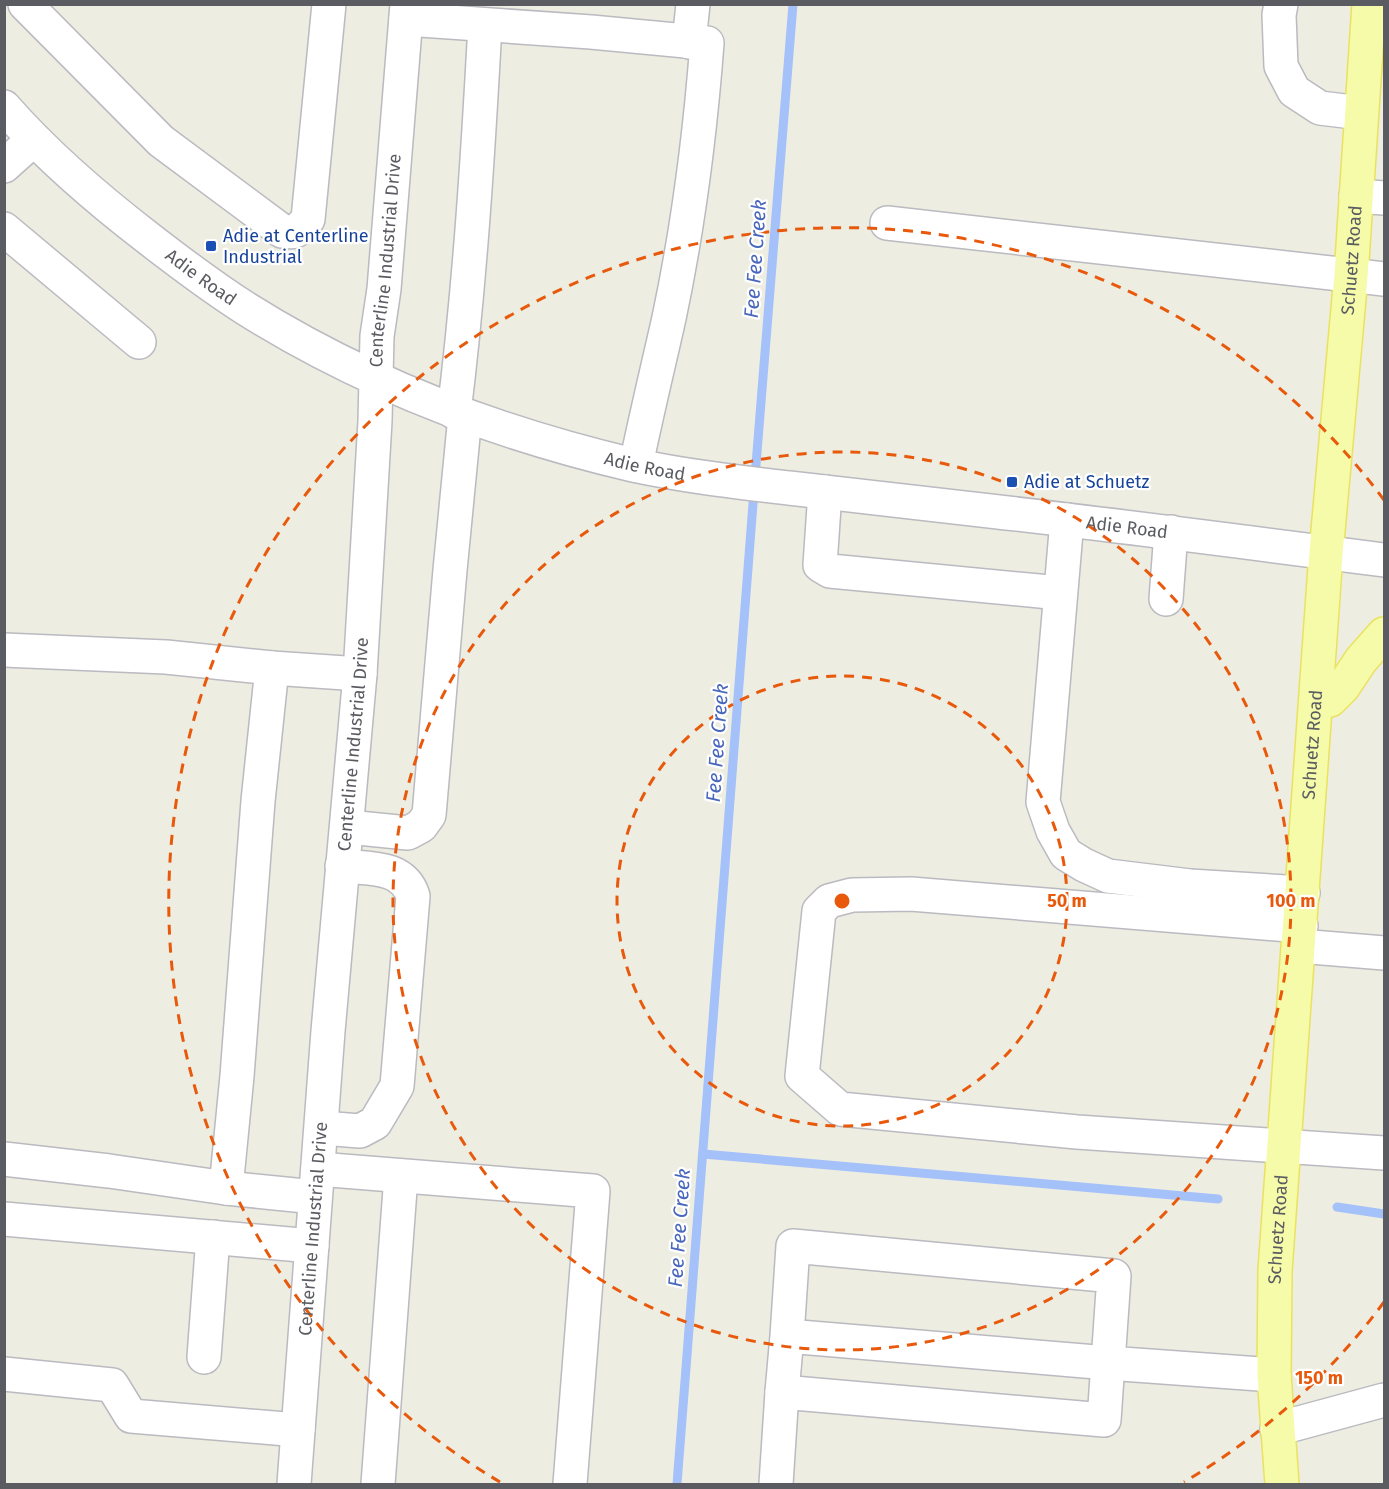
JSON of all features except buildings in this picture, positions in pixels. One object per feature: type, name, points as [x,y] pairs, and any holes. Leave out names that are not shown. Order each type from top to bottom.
[{"type":"main road","name":"Schuetz Road","points":[[1282,1485],[1274,1375],[1275,1271],[1326,554],[1351,276],[1370,197],[1362,113],[1369,4]]},
{"type":"main road","points":[[1316,704],[1330,700],[1343,687],[1361,660],[1384,634]]},
{"type":"street","points":[[25,4],[161,141],[282,231],[291,233],[299,229],[308,219],[312,195],[329,4]]},
{"type":"street","points":[[689,42],[693,4]]},
{"type":"street","points":[[1281,4],[1279,15],[1281,66],[1294,91],[1320,108],[1362,113]]},
{"type":"street","points":[[407,12],[492,18],[707,43],[700,131],[669,317],[636,465]]},
{"type":"street","name":"Centerline Industrial Drive","points":[[294,1485],[316,1183],[360,674],[377,378],[377,336],[384,289],[407,12]]},
{"type":"street","points":[[348,827],[408,833],[421,826],[429,815],[450,570],[465,323],[492,18]]},
{"type":"street","name":"Adie Road","points":[[4,107],[33,140],[103,203],[172,256],[246,308],[322,351],[460,414],[559,446],[701,478],[1171,532],[1384,560]]},
{"type":"street","points":[[4,166],[33,140]]},
{"type":"street","points":[[887,223],[1384,279]]},
{"type":"street","points":[[4,229],[139,342]]},
{"type":"street","points":[[813,491],[820,565],[830,572],[1060,593]]},
{"type":"street","points":[[1067,520],[1042,802],[1053,831],[1066,854],[1108,876],[1190,886],[1303,893]]},
{"type":"street","points":[[1166,599],[1171,532]]},
{"type":"street","points":[[4,650],[166,657],[360,674]]},
{"type":"street","points":[[226,1188],[258,801],[272,668]]},
{"type":"street","points":[[322,1128],[360,1131],[375,1123],[397,1086],[413,896],[409,884],[397,875],[380,870],[342,866]]},
{"type":"street","points":[[1384,953],[1300,936],[911,894],[852,895],[829,901],[819,911],[802,1076],[840,1108],[1077,1132],[1384,1153]]},
{"type":"street","points":[[4,1159],[226,1188],[401,1176],[593,1191],[570,1485]]},
{"type":"street","points":[[378,1485],[401,1176]]},
{"type":"street","points":[[4,1219],[312,1246]]},
{"type":"street","points":[[204,1357],[213,1237]]},
{"type":"street","points":[[776,1485],[782,1392],[794,1246],[1114,1276],[1104,1420],[782,1392]]},
{"type":"street","points":[[787,1336],[1274,1375]]},
{"type":"street","points":[[4,1374],[112,1385],[131,1416],[298,1430]]},
{"type":"street","points":[[1277,1429],[1384,1400]]},
{"type":"waterway","name":"Fee Fee Creek","points":[[755,477],[793,4]]},
{"type":"waterway","name":"Fee Fee Creek","points":[[677,1484],[754,491]]},
{"type":"waterway","points":[[703,1154],[1218,1199]]},
{"type":"waterway","points":[[1337,1207],[1384,1214]]},
{"type":"place","name":"Adie at Centerline Industrial","points":[[211,246]]},
{"type":"place","name":"Adie at Schuetz","points":[[1012,482]]}]
